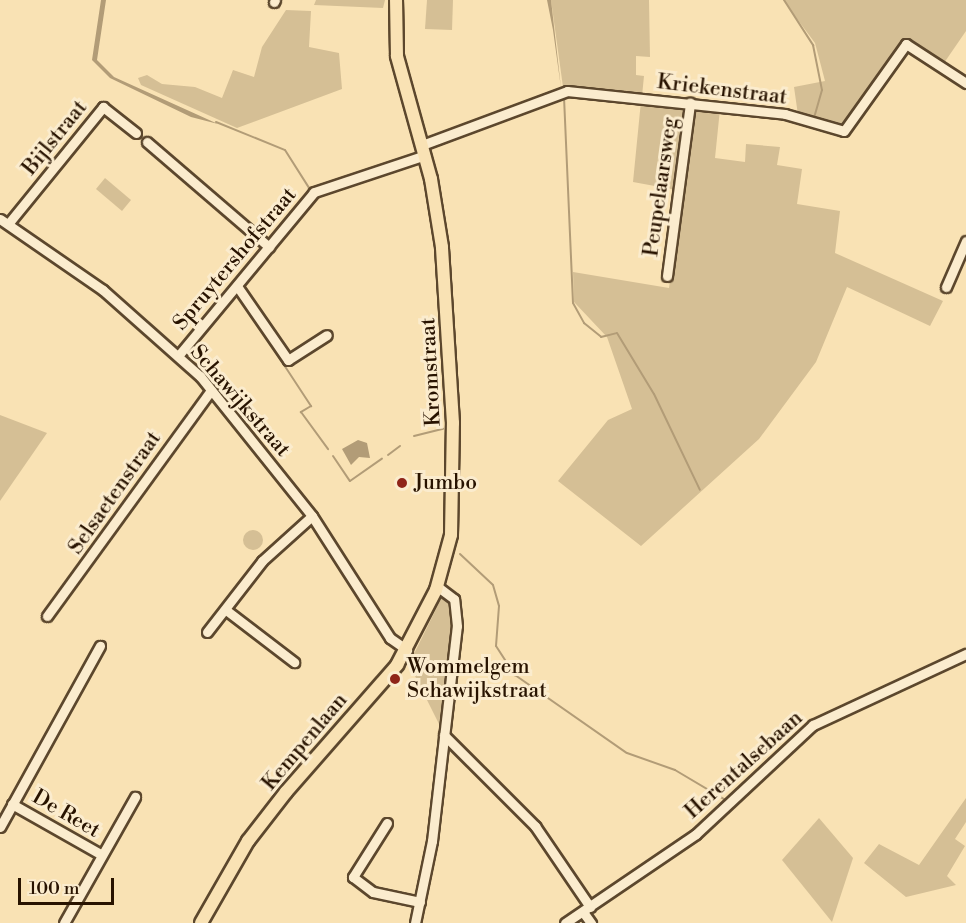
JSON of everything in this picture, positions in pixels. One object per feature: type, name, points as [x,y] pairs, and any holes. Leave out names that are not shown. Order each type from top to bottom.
[{"type":"main road","name":"Kromstraat","points":[[396,0],[397,56],[423,150],[442,247],[453,423],[453,517],[437,586]]},
{"type":"main road","name":"Kempenlaan","points":[[201,923],[248,841],[407,650],[437,586]]},
{"type":"street","name":"Kriekenstraat","points":[[423,150],[557,93],[690,103],[785,114],[844,131],[906,44],[966,83]]},
{"type":"street","name":"Peupelaarsweg","points":[[667,276],[690,103]]},
{"type":"street","name":"Bijlstraat","points":[[4,222],[103,107],[136,133]]},
{"type":"street","points":[[147,142],[269,247]]},
{"type":"street","name":"Spruytershofstraat","points":[[178,356],[314,192],[423,150]]},
{"type":"street","name":"Schawijkstraat","points":[[4,222],[103,290],[178,356],[211,390],[312,516],[388,635],[407,650]]},
{"type":"street","points":[[946,287],[966,241]]},
{"type":"street","points":[[237,286],[288,360],[327,335]]},
{"type":"street","name":"Selsaetenstraat","points":[[47,616],[211,390]]},
{"type":"street","points":[[207,632],[226,610],[261,561],[312,516]]},
{"type":"street","points":[[415,923],[444,735],[457,606],[437,586]]},
{"type":"street","points":[[226,610],[294,662]]},
{"type":"street","points":[[0,827],[100,646]]},
{"type":"street","name":"Herentalsebaan","points":[[565,923],[696,834],[813,725],[966,654]]},
{"type":"street","points":[[444,735],[535,826],[586,910],[591,923]]},
{"type":"street","points":[[64,923],[135,797]]},
{"type":"street","name":"De Reet","points":[[12,804],[102,855]]},
{"type":"street","points":[[387,823],[353,877],[373,892],[420,902]]},
{"type":"shaded area","points":[[101,0],[106,0],[97,60],[114,77],[218,124],[191,117],[110,78],[92,60]]},
{"type":"shaded area","points":[[316,0],[385,0],[383,8],[314,5]]},
{"type":"shaded area","points":[[427,0],[453,0],[452,30],[425,29]]},
{"type":"shaded area","points":[[547,0],[551,0],[561,88],[553,30]]},
{"type":"shaded area","points":[[551,0],[649,0],[650,57],[636,56],[636,75],[644,76],[642,96],[563,87]]},
{"type":"shaded area","points":[[783,0],[966,0],[966,31],[944,63],[907,38],[844,128],[798,115],[794,87],[825,81],[815,43]]},
{"type":"shaded area","points":[[286,10],[311,11],[309,47],[339,53],[342,89],[237,128],[141,85],[138,78],[147,75],[162,84],[195,87],[222,98],[233,70],[254,77],[262,47]]},
{"type":"shaded area","points":[[641,101],[720,109],[715,158],[745,162],[746,144],[780,147],[777,165],[802,169],[797,204],[840,211],[835,253],[943,301],[930,326],[847,287],[816,362],[759,439],[641,546],[558,481],[608,420],[632,409],[607,337],[574,302],[573,272],[669,288],[682,191],[633,182]]},
{"type":"shaded area","points":[[105,178],[131,200],[122,211],[96,189]]},
{"type":"shaded area","points":[[0,415],[47,433],[0,501]]},
{"type":"shaded area","points":[[358,440],[367,443],[370,458],[359,457],[351,465],[342,449]]},
{"type":"shaded area","points":[[253,530],[260,533],[263,540],[260,547],[253,550],[246,547],[243,540],[246,533]]},
{"type":"shaded area","points":[[443,595],[449,599],[454,629],[442,730],[409,664]]},
{"type":"shaded area","points":[[966,798],[966,822],[955,839],[965,846],[947,876],[956,885],[906,897],[864,863],[879,844],[919,865]]},
{"type":"shaded area","points":[[819,818],[853,858],[832,922],[782,860]]},
{"type":"waterway","points":[[784,0],[813,45],[822,90],[815,115]]},
{"type":"waterway","points":[[564,97],[573,303],[584,323],[601,337],[617,333],[654,394],[700,490]]},
{"type":"waterway","points":[[216,122],[285,150],[311,191]]},
{"type":"waterway","points":[[242,301],[311,406],[301,412],[328,449]]},
{"type":"waterway","points":[[414,436],[443,429]]},
{"type":"waterway","points":[[388,455],[400,446]]},
{"type":"waterway","points":[[333,456],[350,481],[382,459]]},
{"type":"waterway","points":[[460,554],[493,585],[499,606],[496,646],[515,675],[627,753],[675,770],[724,799]]},
{"type":"place","name":"Jumbo","points":[[402,483]]},
{"type":"place","name":"Wommelgem Schawijkstraat","points":[[395,679]]}]
